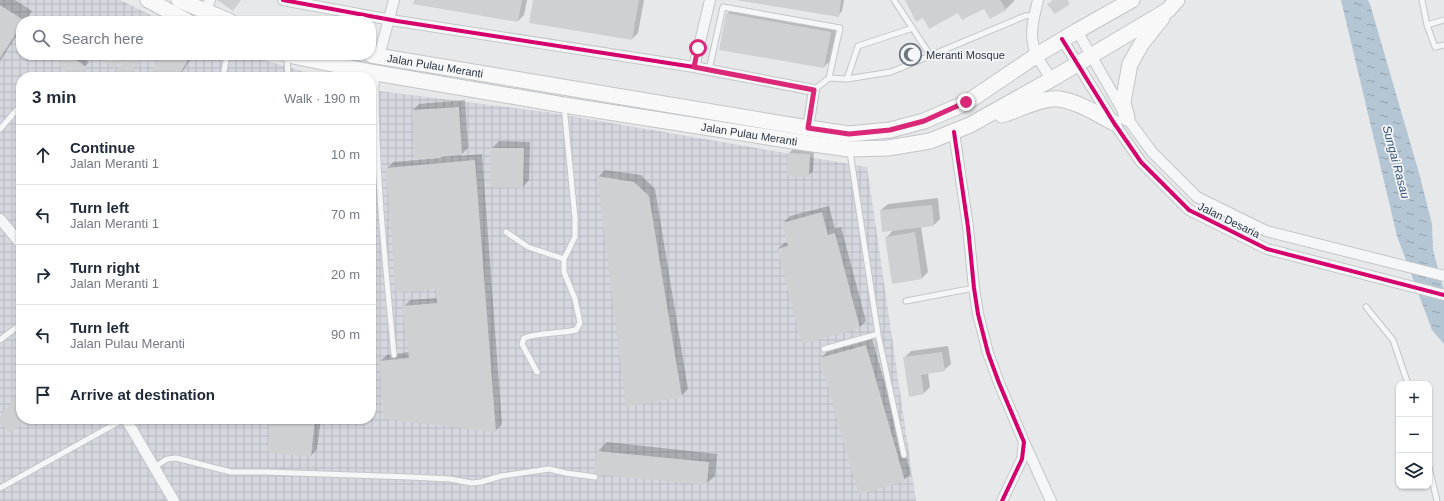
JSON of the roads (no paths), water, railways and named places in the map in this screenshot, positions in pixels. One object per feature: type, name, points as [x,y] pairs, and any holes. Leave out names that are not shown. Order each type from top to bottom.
[{"type":"main road","points":[[148,0],[178,16]]},
{"type":"main road","points":[[179,0],[207,6],[222,16]]},
{"type":"main road","name":"Jalan Pulau Meranti","points":[[376,56],[849,134],[890,130],[924,121],[966,102],[1062,39],[1132,0]]},
{"type":"main road","points":[[970,125],[1042,101],[1058,99],[1120,120],[1130,64],[1142,43],[1173,5]]},
{"type":"main road","name":"Jalan Pulau Meranti","points":[[376,73],[564,105],[798,142],[849,148],[888,148],[930,141],[970,125],[1091,56],[1173,5]]},
{"type":"main road","name":"Jalan Pulau Meranti","points":[[305,60],[348,72]]},
{"type":"street","points":[[283,0],[372,16]]},
{"type":"street","points":[[376,53],[389,19],[394,0]]},
{"type":"street","points":[[694,67],[710,0]]},
{"type":"street","points":[[1038,0],[1032,34],[1033,44],[1037,55],[1052,79]]},
{"type":"street","points":[[376,17],[694,67],[814,90],[808,128]]},
{"type":"street","name":"Jalan Desaria","points":[[1077,31],[1091,56],[1141,162],[1189,210],[1267,249],[1444,295]]},
{"type":"street","name":"Jalan Desaria","points":[[1062,39],[1077,64],[1120,120],[1197,197],[1266,231],[1444,276]]},
{"type":"street","points":[[954,132],[968,227],[974,288],[978,314],[988,353],[1001,388],[1051,501]]},
{"type":"street","points":[[0,219],[16,238]]},
{"type":"street","points":[[128,424],[174,501]]},
{"type":"street","points":[[1002,501],[1022,459],[1024,442]]},
{"type":"lane","points":[[894,0],[930,55]]},
{"type":"lane","points":[[1422,0],[1427,25],[1435,47],[1444,45]]},
{"type":"lane","points":[[709,70],[723,7],[840,28],[829,78],[814,90]]},
{"type":"lane","points":[[829,78],[846,79],[891,72],[1025,16],[1035,15]]},
{"type":"lane","points":[[1427,25],[1444,20]]},
{"type":"lane","points":[[846,79],[858,46],[913,28]]},
{"type":"lane","points":[[224,72],[226,60]]},
{"type":"lane","points":[[287,60],[288,72]]},
{"type":"lane","points":[[376,73],[376,124],[381,218],[394,355]]},
{"type":"lane","points":[[537,372],[522,344],[524,338],[531,335],[576,330],[580,323],[575,299],[564,272],[564,259],[575,237],[575,218],[564,105]]},
{"type":"lane","points":[[0,129],[16,111]]},
{"type":"lane","points":[[849,148],[878,334],[904,455]]},
{"type":"lane","points":[[506,232],[528,247],[564,259]]},
{"type":"lane","points":[[906,301],[974,288]]},
{"type":"lane","points":[[1366,307],[1393,340],[1407,381]]},
{"type":"lane","points":[[0,340],[16,328]]},
{"type":"lane","points":[[824,349],[878,334]]},
{"type":"lane","points":[[0,488],[116,424]]},
{"type":"lane","points":[[155,467],[167,460],[176,458],[231,472],[410,477],[450,479],[472,483],[501,476],[549,469],[595,477]]},
{"type":"lane","points":[[1432,480],[1437,501]]},
{"type":"water","name":"Sungai Rasau","points":[[1341,0],[1368,0],[1370,4],[1419,173],[1432,224],[1433,250],[1444,291],[1444,344],[1432,330],[1397,236]]},
{"type":"place","name":"Meranti Mosque","points":[[910,55]]}]
